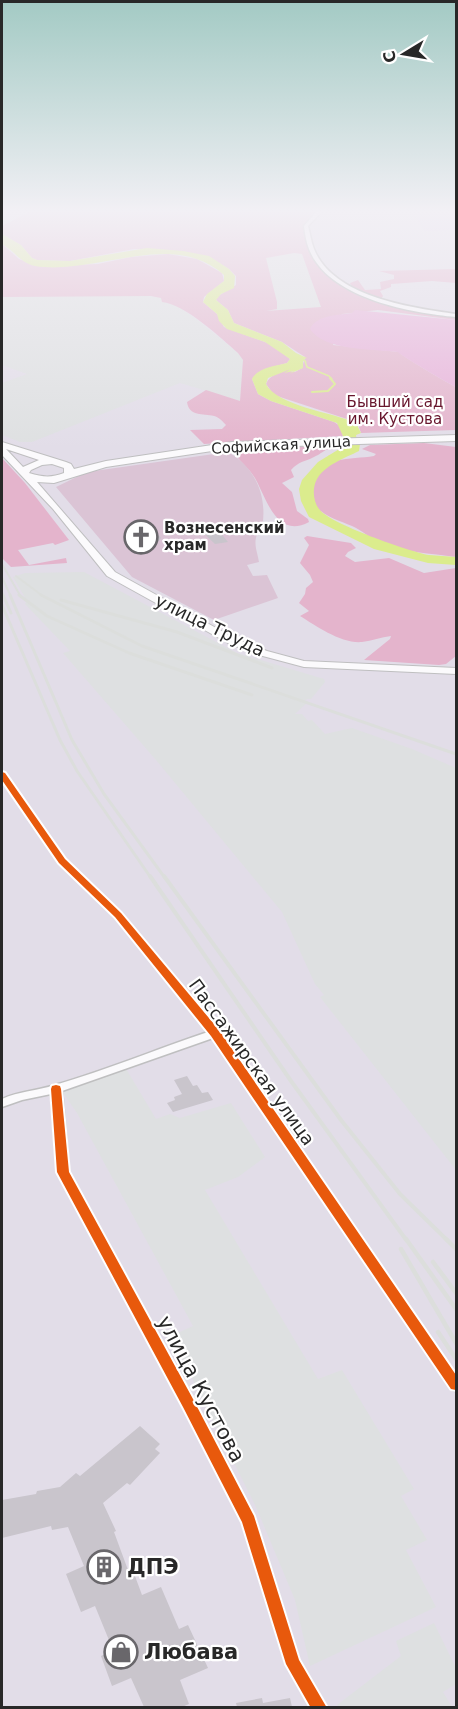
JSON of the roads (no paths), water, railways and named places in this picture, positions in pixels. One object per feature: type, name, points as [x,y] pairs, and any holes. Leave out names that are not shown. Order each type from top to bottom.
[{"type":"main road","name":"Софийская улица","points":[[27,475],[44,480],[106,464],[232,445],[456,438]]},
{"type":"main road","points":[[2,445],[70,468],[66,476],[51,486],[50,492],[56,507]]},
{"type":"main road","points":[[2,450],[56,507]]},
{"type":"main road","name":"Софийская улица","points":[[58,463],[106,464]]},
{"type":"main road","points":[[27,475],[27,468],[34,464],[58,463]]},
{"type":"main road","name":"улица Труда","points":[[56,507],[111,574],[232,640],[277,657],[304,664],[329,667],[456,671]]},
{"type":"street","points":[[353,290],[388,305],[456,316]]},
{"type":"street","name":"Пассажирская улица","points":[[2,775],[62,861],[118,915],[215,1033],[456,1385]]},
{"type":"street","points":[[2,1103],[18,1095],[37,1094],[56,1089],[215,1033]]},
{"type":"street","name":"улица Кустова","points":[[56,1089],[63,1172],[198,1421],[249,1521],[293,1664],[320,1707]]},
{"type":"waterway","points":[[305,361],[307,367],[332,379]]},
{"type":"waterway","points":[[312,392],[328,391],[335,384],[330,378]]},
{"type":"waterway","points":[[354,444],[354,448],[323,465],[309,480],[306,489],[314,514],[379,546],[428,559],[456,561]]},
{"type":"railway","points":[[2,564],[20,596]]},
{"type":"railway","points":[[16,576],[42,596]]},
{"type":"railway","points":[[2,577],[11,597]]},
{"type":"railway","points":[[2,592],[4,597]]},
{"type":"railway","points":[[3,595],[11,613]]},
{"type":"railway","points":[[10,595],[72,740],[104,794],[165,878]]},
{"type":"railway","points":[[20,596],[47,616],[129,653],[252,695]]},
{"type":"railway","points":[[42,596],[142,646],[456,754]]},
{"type":"railway","points":[[61,600],[177,632],[272,668]]},
{"type":"railway","points":[[2,605],[60,740],[77,771],[151,878]]},
{"type":"railway","points":[[150,876],[291,1081],[407,1241]]},
{"type":"railway","points":[[164,876],[341,1120],[400,1194],[448,1241]]},
{"type":"railway","points":[[406,1239],[456,1309]]},
{"type":"railway","points":[[448,1241],[456,1249]]},
{"type":"railway","points":[[401,1249],[456,1343]]},
{"type":"railway","points":[[433,1262],[456,1293]]},
{"type":"railway","points":[[438,1332],[456,1359]]},
{"type":"place","name":"Вознесенский храм","points":[[141,537]]},
{"type":"place","name":"ДПЭ","points":[[104,1567]]},
{"type":"place","name":"Любава","points":[[121,1652]]},
{"type":"park label","name":"Бывший сад им. Кустова","points":[[395,410]]}]
